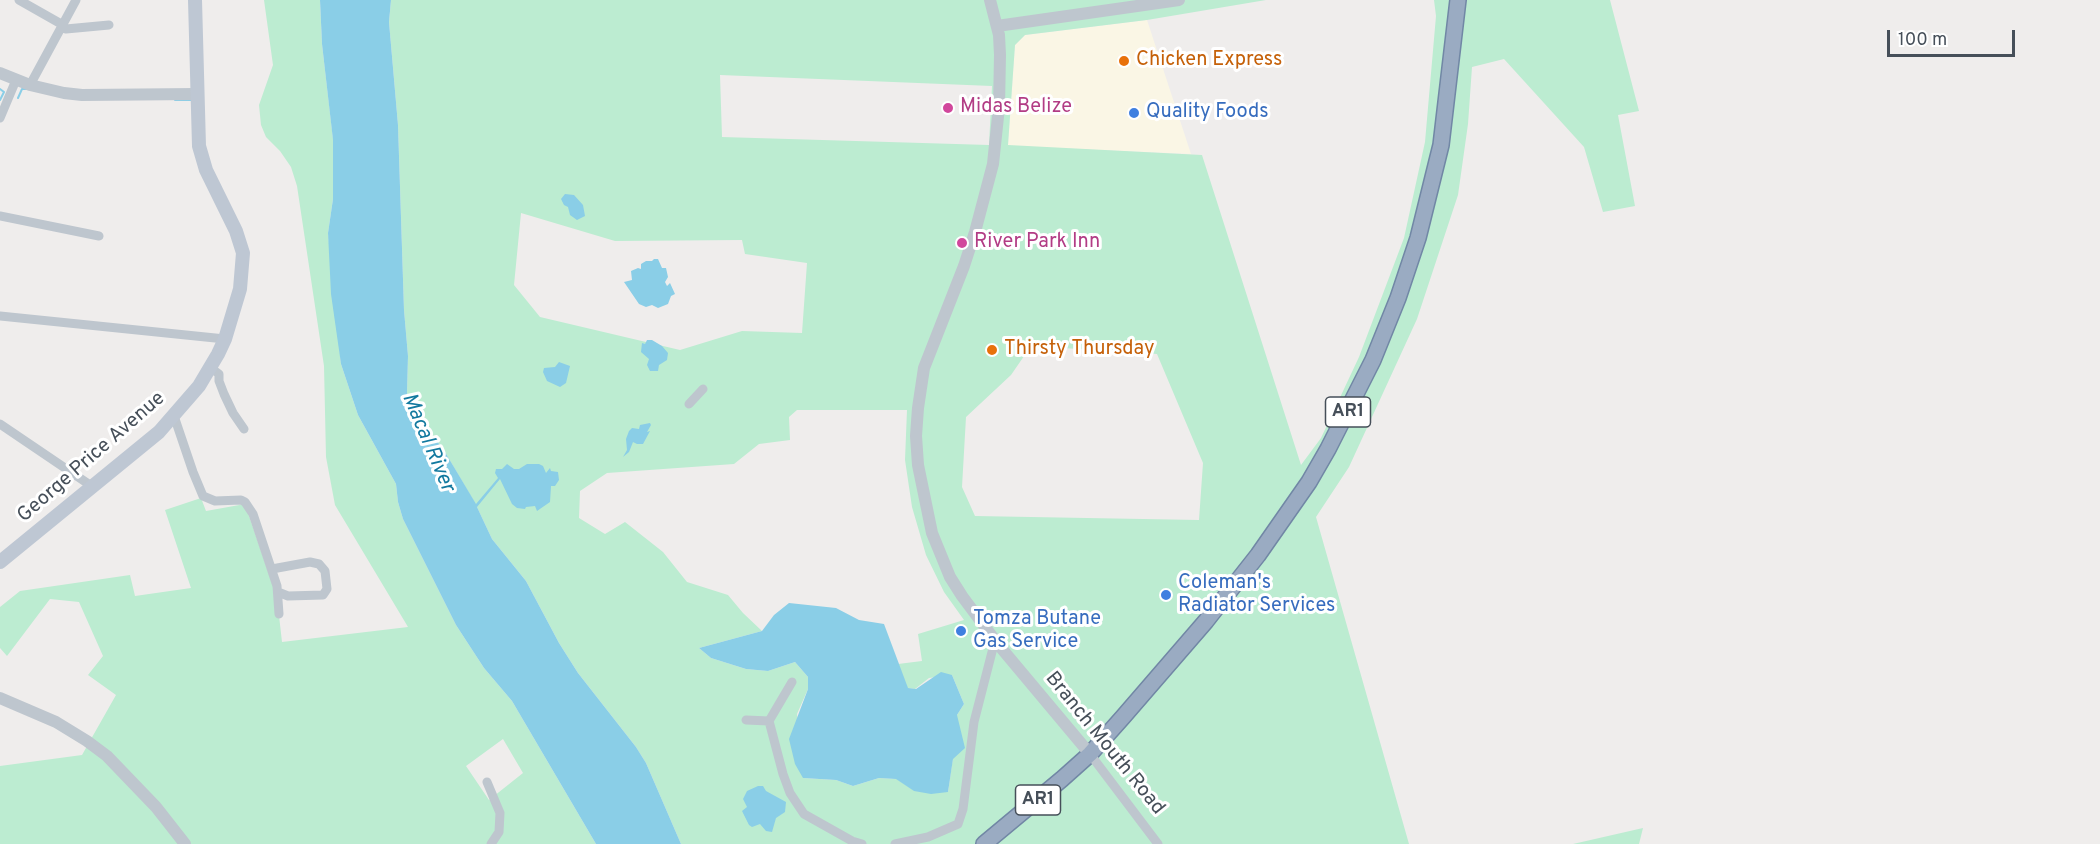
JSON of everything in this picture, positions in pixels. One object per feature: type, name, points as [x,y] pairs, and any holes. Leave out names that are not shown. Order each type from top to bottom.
[{"type":"highway","name":"AR1","points":[[984,844],[1037,801],[1089,754],[1206,621],[1258,555],[1314,474],[1373,360],[1398,298],[1415,247],[1434,176],[1445,119],[1458,0]]},
{"type":"main road","name":"George Price Avenue","points":[[0,562],[146,443],[174,416],[200,386],[225,339],[240,289],[243,253],[237,231],[202,159],[198,134],[195,0]]},
{"type":"street","points":[[19,0],[66,29],[109,25]]},
{"type":"street","points":[[30,85],[76,0]]},
{"type":"street","name":"Branch Mouth Road","points":[[990,0],[997,26],[1000,55],[999,107],[993,164],[964,266],[924,368],[916,436],[921,489],[939,553],[962,596],[1158,844]]},
{"type":"street","points":[[997,26],[1179,0]]},
{"type":"street","points":[[0,73],[30,85],[62,93],[197,94]]},
{"type":"street","points":[[0,118],[16,80]]},
{"type":"street","points":[[0,216],[99,236]]},
{"type":"street","points":[[0,316],[225,339]]},
{"type":"street","points":[[211,368],[219,374],[224,394],[244,429]]},
{"type":"street","points":[[689,404],[704,389]]},
{"type":"street","points":[[174,416],[193,472],[204,496],[215,501],[245,502],[253,514],[278,592],[279,614]]},
{"type":"street","points":[[0,424],[93,487]]},
{"type":"street","points":[[272,569],[310,562],[319,564],[325,571],[327,589],[322,595],[288,596],[278,592]]},
{"type":"street","points":[[895,844],[928,837],[958,824],[963,809],[974,722],[993,648],[997,643]]},
{"type":"street","points":[[792,682],[769,721],[790,793],[804,814],[852,841],[862,844]]},
{"type":"street","points":[[0,698],[56,722],[107,756],[156,807],[185,844]]},
{"type":"street","points":[[746,720],[769,721]]},
{"type":"street","points":[[487,782],[501,813],[499,832],[491,844]]},
{"type":"shaded area","points":[[1147,20],[1191,154],[1008,146],[1015,45],[1025,35]]},
{"type":"green space","points":[[264,0],[320,0],[322,44],[333,139],[333,199],[328,233],[341,364],[358,415],[396,484],[403,519],[456,625],[484,668],[512,701],[596,844],[0,844],[0,766],[82,755],[116,695],[88,675],[103,656],[79,602],[50,599],[7,656],[0,648],[0,607],[20,591],[130,575],[135,596],[191,588],[165,510],[201,498],[206,511],[245,504],[277,598],[282,642],[408,627],[335,505],[326,457],[324,366],[297,186],[291,167],[266,137],[261,125],[259,105],[273,65]],"holes":[[[503,739],[523,773],[489,800],[466,766]]]},
{"type":"green space","points":[[391,0],[1266,0],[1147,20],[1025,35],[1015,45],[1008,145],[1202,155],[1301,465],[1321,438],[1359,357],[1404,238],[1425,142],[1436,16],[1434,0],[1610,0],[1639,111],[1618,115],[1635,206],[1603,212],[1584,147],[1504,59],[1472,67],[1468,124],[1458,195],[1417,319],[1349,467],[1316,517],[1409,844],[681,844],[646,763],[578,673],[526,581],[492,539],[476,505],[445,452],[437,441],[424,431],[414,413],[407,393],[408,356],[404,310],[398,125],[389,22]],"holes":[[[720,75],[992,86],[989,145],[722,137]],[[521,213],[615,241],[742,240],[745,254],[807,263],[802,333],[742,331],[680,350],[540,317],[514,285]],[[1031,346],[1157,354],[1203,463],[1199,520],[975,516],[962,487],[966,417],[1011,375]],[[797,410],[907,410],[905,460],[912,507],[926,555],[944,592],[964,620],[918,634],[922,661],[898,664],[907,688],[915,689],[929,678],[952,675],[964,704],[957,715],[948,792],[915,791],[897,779],[879,778],[853,786],[836,780],[803,778],[797,714],[808,689],[808,677],[795,662],[768,671],[746,669],[711,658],[699,648],[762,631],[728,595],[687,582],[663,552],[625,522],[605,534],[579,518],[580,491],[607,473],[734,464],[759,444],[790,440],[789,417]]]},
{"type":"green space","points":[[1643,828],[1639,844],[1573,844]]},
{"type":"water","name":"Macal River","points":[[320,0],[391,0],[389,22],[398,125],[404,310],[408,356],[407,393],[414,413],[424,431],[437,441],[445,452],[476,504],[498,478],[495,473],[496,469],[502,469],[507,464],[514,469],[519,469],[527,464],[539,464],[543,466],[546,473],[550,468],[551,471],[558,472],[559,480],[555,486],[551,486],[550,502],[537,511],[535,506],[525,509],[517,508],[512,504],[500,479],[477,507],[492,539],[526,581],[578,673],[646,763],[681,844],[596,844],[512,701],[484,668],[456,625],[403,519],[396,484],[358,415],[341,364],[331,294],[328,233],[333,199],[333,140],[322,44]]},
{"type":"water","points":[[565,194],[574,195],[583,205],[585,216],[577,220],[570,215],[568,207],[561,199]]},
{"type":"water","points":[[658,259],[662,268],[666,268],[668,277],[665,282],[667,286],[670,283],[675,294],[671,296],[668,304],[658,308],[639,304],[624,282],[632,280],[631,271],[641,269],[641,264]]},
{"type":"water","points":[[647,340],[652,340],[662,346],[668,353],[667,360],[659,365],[658,371],[650,371],[647,365],[649,359],[641,352],[642,343],[645,344]]},
{"type":"water","points":[[559,362],[570,366],[566,383],[560,387],[547,381],[543,372],[544,368],[555,367]]},
{"type":"water","points":[[650,423],[647,432],[650,431],[643,444],[633,442],[629,452],[623,457],[627,450],[626,439],[629,431]]},
{"type":"water","points":[[789,603],[836,608],[859,620],[884,624],[908,688],[916,689],[941,672],[952,675],[964,704],[957,715],[965,748],[953,759],[948,792],[931,794],[914,791],[896,779],[879,778],[853,786],[836,780],[803,778],[795,764],[789,739],[808,689],[808,677],[795,662],[768,671],[746,669],[711,658],[699,648],[762,631],[774,615]]},
{"type":"water","points":[[763,786],[766,791],[786,802],[785,812],[776,818],[772,832],[766,831],[760,824],[752,827],[749,825],[742,811],[747,807],[743,799],[747,791]]},
{"type":"waterway","points":[[0,89],[4,92],[0,100]]},
{"type":"waterway","points":[[18,98],[22,89],[26,89]]},
{"type":"waterway","points":[[175,100],[193,100]]},
{"type":"place","name":"Chicken Express","points":[[1124,61]]},
{"type":"place","name":"Midas Belize","points":[[948,108]]},
{"type":"place","name":"Quality Foods","points":[[1134,113]]},
{"type":"place","name":"River Park Inn","points":[[962,243]]},
{"type":"place","name":"Thirsty Thursday","points":[[992,350]]},
{"type":"place","name":"Coleman's Radiator Services","points":[[1166,595]]},
{"type":"place","name":"Tomza Butane Gas Service","points":[[961,631]]}]
